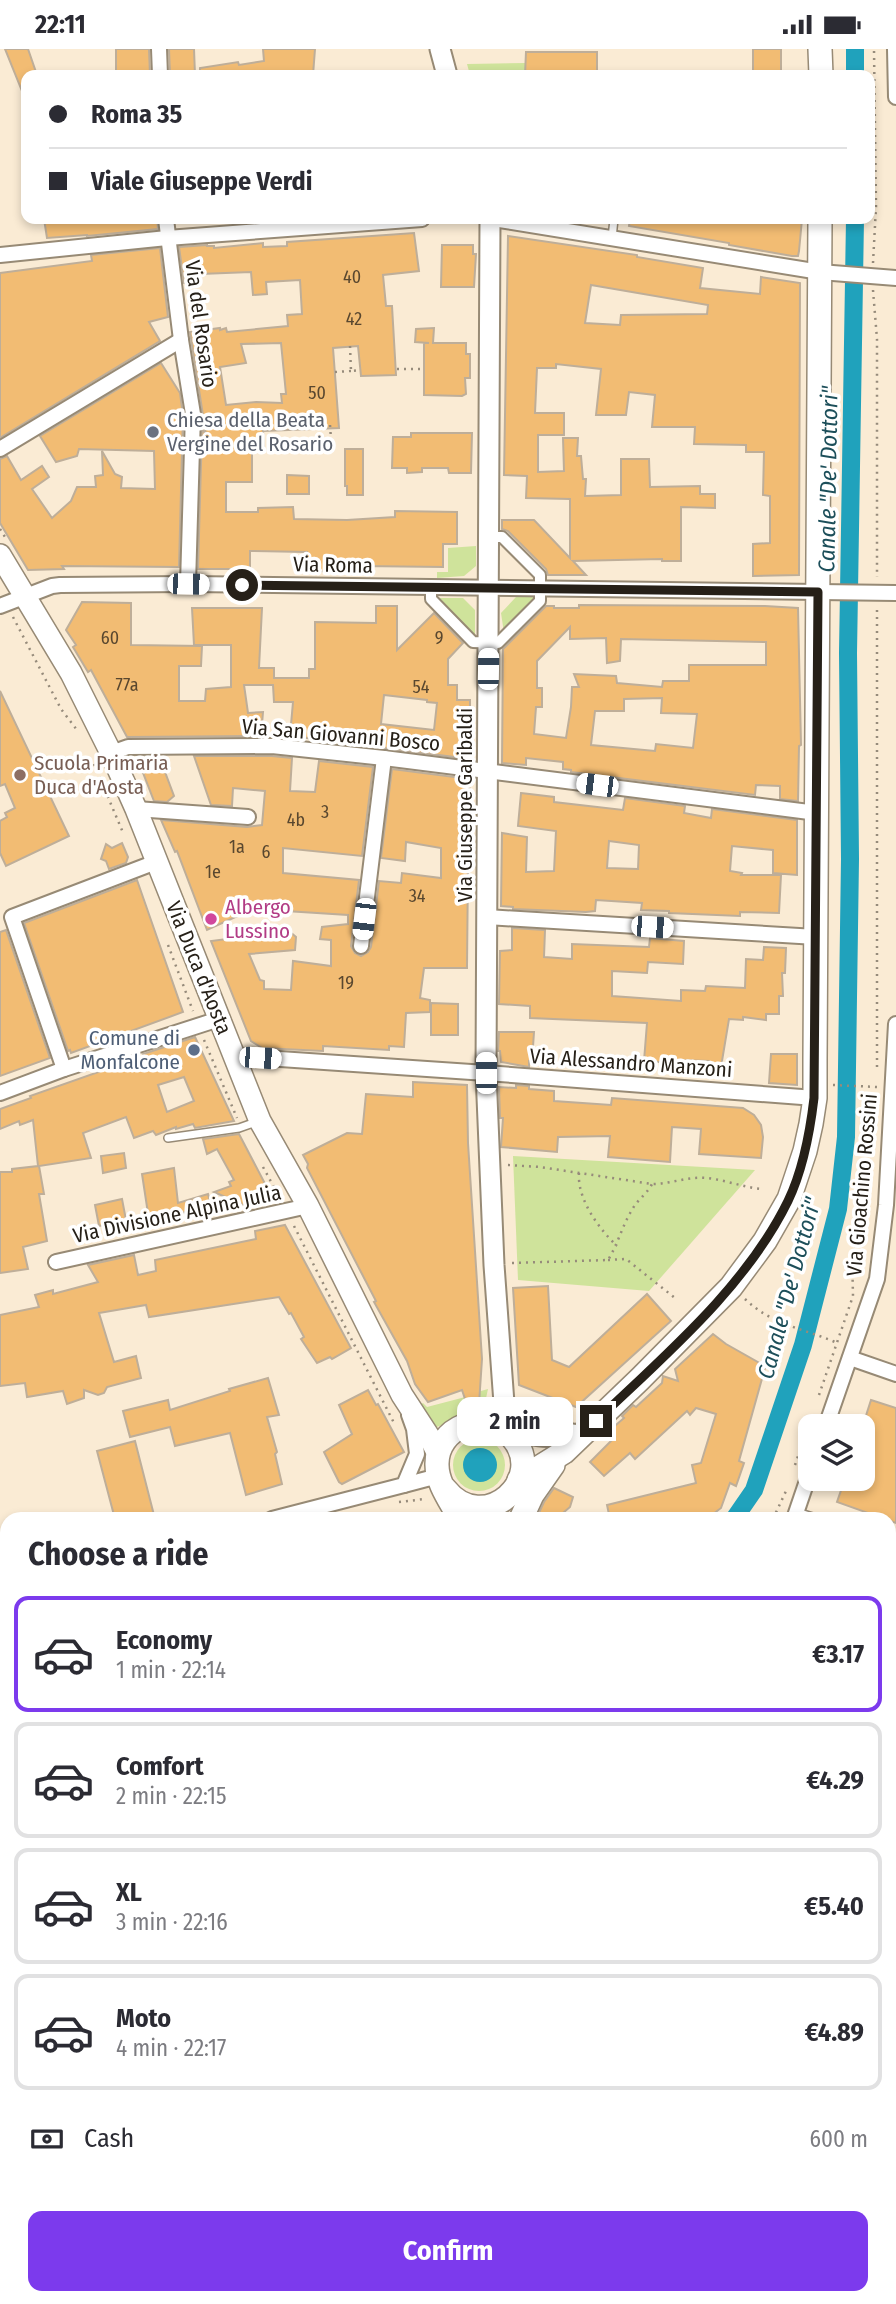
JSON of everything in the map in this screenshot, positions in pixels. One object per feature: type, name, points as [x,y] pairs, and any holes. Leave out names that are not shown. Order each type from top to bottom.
[{"type":"main road","points":[[820,49],[821,70]]},
{"type":"main road","points":[[438,1480],[460,1503],[480,1508],[499,1503],[596,1421],[731,1287],[765,1241],[789,1199],[805,1151],[814,1098],[817,813],[828,592],[820,224]]},
{"type":"main road","name":"Via Duca d'Aosta","points":[[3,547],[26,597],[71,673],[111,753],[260,1121],[308,1206],[403,1397],[430,1438],[438,1480]]},
{"type":"main road","points":[[456,1512],[438,1480],[448,1436],[467,1424],[486,1423],[537,1448],[568,1443]]},
{"type":"main road","points":[[510,1436],[522,1461],[514,1512]]},
{"type":"main road","points":[[524,1512],[537,1486],[568,1443]]},
{"type":"street","points":[[159,49],[160,70]]},
{"type":"street","points":[[440,49],[446,70]]},
{"type":"street","points":[[895,49],[896,96]]},
{"type":"street","name":"Via del Rosario","points":[[166,224],[192,414],[188,584]]},
{"type":"street","points":[[0,255],[167,238],[355,224]]},
{"type":"street","name":"Via Giuseppe Garibaldi","points":[[491,224],[486,1073],[501,1391],[510,1436]]},
{"type":"street","points":[[523,224],[820,272],[896,278]]},
{"type":"street","points":[[0,449],[181,340]]},
{"type":"street","points":[[431,587],[431,599],[473,642],[498,643],[540,594],[540,575],[502,537],[489,537]]},
{"type":"street","name":"Via Roma","points":[[0,606],[60,585],[489,588],[540,594]]},
{"type":"street","points":[[540,594],[896,593]]},
{"type":"street","name":"Via San Giovanni Bosco","points":[[111,753],[128,747],[271,746],[817,813]]},
{"type":"street","points":[[361,946],[384,758]]},
{"type":"street","points":[[136,810],[248,817]]},
{"type":"street","points":[[64,1069],[12,917],[156,862]]},
{"type":"street","points":[[487,917],[816,937]]},
{"type":"street","points":[[0,1093],[64,1069],[219,1019]]},
{"type":"street","name":"Via Gioachino Rossini","points":[[830,1414],[877,1279],[886,1205],[896,1024]]},
{"type":"street","name":"Via Alessandro Manzoni","points":[[234,1056],[814,1098]]},
{"type":"street","name":"Via Divisione Alpina Julia","points":[[56,1262],[308,1206]]},
{"type":"street","points":[[850,1358],[896,1374]]},
{"type":"street","points":[[501,1391],[510,1414],[520,1428],[533,1436],[568,1443]]},
{"type":"street","points":[[403,1397],[414,1429],[418,1454],[404,1485]]},
{"type":"street","points":[[299,1512],[404,1485],[438,1480]]},
{"type":"street","points":[[796,1512],[803,1491]]},
{"type":"lane","points":[[611,238],[613,224]]},
{"type":"lane","points":[[168,1138],[239,1128],[260,1121]]},
{"type":"path","points":[[874,49],[874,70]]},
{"type":"path","points":[[873,259],[876,207],[875,128]]},
{"type":"path","points":[[873,297],[877,339],[874,593],[877,1073]]},
{"type":"path","points":[[350,347],[352,371]]},
{"type":"path","points":[[397,369],[424,369]]},
{"type":"path","points":[[335,372],[360,370]]},
{"type":"path","points":[[330,425],[331,439]]},
{"type":"path","points":[[0,529],[3,547]]},
{"type":"path","points":[[835,1085],[877,1087]]},
{"type":"path","points":[[489,1166],[524,1165],[652,1184],[708,1178],[761,1189]]},
{"type":"path","points":[[579,1173],[578,1183],[588,1207],[608,1238],[617,1246]]},
{"type":"path","points":[[816,1403],[853,1296],[852,1253],[871,1178]]},
{"type":"path","points":[[608,1260],[617,1246],[632,1209],[652,1184]]},
{"type":"path","points":[[494,1265],[626,1259],[675,1298]]},
{"type":"path","points":[[744,1299],[779,1324],[836,1343]]},
{"type":"path","points":[[793,1471],[798,1456]]},
{"type":"path","points":[[399,1504],[429,1498],[438,1480]]},
{"type":"path","points":[[777,1512],[789,1481]]},
{"type":"green space","points":[[526,63],[525,70],[469,70],[467,64]]},
{"type":"green space","points":[[476,546],[476,566],[464,576],[437,578],[437,572],[448,572],[448,548]]},
{"type":"green space","points":[[537,596],[504,633],[501,613],[516,597]]},
{"type":"green space","points":[[437,598],[463,598],[475,610],[475,636]]},
{"type":"green space","points":[[513,1156],[755,1170],[649,1291],[518,1280]]},
{"type":"green space","points":[[479,1388],[481,1391],[488,1389],[485,1403],[437,1427],[418,1406],[423,1403],[427,1407],[473,1395]]},
{"type":"green space","points":[[479,1439],[489,1441],[497,1447],[503,1455],[503,1475],[497,1483],[489,1489],[479,1491],[469,1489],[461,1483],[455,1475],[453,1465],[455,1455],[461,1447],[469,1441]]},
{"type":"water","points":[[480,1448],[492,1453],[497,1465],[492,1477],[480,1482],[468,1477],[463,1465],[468,1453]]},
{"type":"building","points":[[5,49],[28,49],[35,70],[21,70],[21,89]]},
{"type":"building","points":[[116,49],[149,49],[150,70],[116,70]]},
{"type":"building","points":[[169,49],[194,49],[195,70],[170,70]]},
{"type":"building","points":[[263,49],[315,49],[313,70],[200,70],[238,62],[239,65],[264,61]]},
{"type":"building","points":[[753,49],[781,49],[781,70],[753,70]]},
{"type":"building","points":[[526,52],[597,52],[597,70],[525,70]]},
{"type":"building","points":[[45,224],[158,224],[158,229],[47,238]]},
{"type":"building","points":[[629,224],[801,224],[798,256]]},
{"type":"building","points":[[414,233],[419,271],[383,275],[386,306],[392,306],[396,375],[361,376],[358,346],[333,348],[339,428],[263,431],[264,446],[252,447],[252,482],[226,482],[226,512],[258,512],[258,508],[293,507],[294,519],[347,520],[395,517],[395,511],[457,512],[457,544],[443,544],[443,567],[362,566],[362,572],[307,571],[307,552],[250,551],[250,569],[198,569],[202,429],[206,435],[190,332],[226,328],[227,332],[288,326],[287,315],[302,314],[300,280],[266,282],[267,294],[253,295],[251,272],[200,274],[201,282],[184,283],[179,247],[207,245],[214,248],[263,243],[263,247],[287,246],[287,242]],"holes":[[[281,343],[286,394],[281,394],[282,403],[226,405],[220,367],[246,363],[241,344]]]},
{"type":"building","points":[[508,236],[637,255],[703,268],[700,288],[760,294],[761,277],[800,283],[799,575],[753,576],[753,544],[770,543],[770,496],[763,495],[764,452],[746,452],[746,445],[694,444],[695,427],[652,427],[655,395],[629,392],[626,415],[596,415],[601,369],[556,364],[556,368],[537,368],[535,413],[564,413],[564,435],[538,435],[538,472],[564,471],[563,438],[578,438],[577,456],[581,456],[583,479],[586,479],[585,496],[621,495],[621,459],[649,459],[650,487],[700,486],[700,494],[715,494],[715,508],[681,507],[681,561],[573,561],[586,575],[548,575],[546,569],[508,531],[502,529],[502,520],[534,520],[570,558],[570,499],[526,498],[527,476],[504,475]],"holes":[[[591,285],[708,305],[707,314],[621,315],[620,325],[585,323]]]},
{"type":"building","points":[[442,245],[473,245],[473,254],[476,254],[474,287],[441,287]]},
{"type":"building","points":[[160,248],[168,317],[149,322],[160,341],[0,438],[0,273],[92,261],[91,255]]},
{"type":"building","points":[[434,328],[433,343],[466,343],[466,354],[470,354],[470,378],[465,378],[466,394],[462,396],[424,395],[424,343],[429,343],[415,342],[416,329]]},
{"type":"building","points":[[161,363],[180,393],[183,415],[179,567],[62,566],[64,569],[28,570],[0,523],[0,459],[7,456],[21,480],[42,466],[49,477],[32,489],[52,518],[71,501],[77,487],[96,487],[95,476],[103,475],[102,451],[115,474],[122,477],[121,488],[155,489],[154,451],[79,449],[77,456],[56,462],[40,436]]},
{"type":"building","points":[[411,433],[472,433],[471,473],[449,473],[448,468],[422,468],[422,472],[407,473],[407,468],[392,468],[393,437],[411,437]]},
{"type":"building","points":[[345,449],[363,449],[363,495],[347,495]]},
{"type":"building","points":[[287,475],[309,476],[309,494],[287,494]]},
{"type":"building","points":[[82,602],[131,603],[131,645],[202,646],[201,666],[179,666],[179,701],[205,701],[206,689],[231,687],[231,645],[194,645],[192,608],[262,608],[259,668],[274,668],[274,678],[309,678],[309,669],[315,669],[315,622],[376,623],[376,606],[397,606],[397,650],[434,613],[463,643],[448,659],[448,685],[457,685],[457,700],[470,700],[470,759],[290,736],[293,702],[274,702],[273,685],[244,685],[248,713],[263,712],[261,736],[127,737],[91,670],[88,672],[73,647],[76,645],[66,630]],"holes":[[[384,695],[437,703],[434,730],[381,724]]]},
{"type":"building","points":[[579,605],[798,608],[801,745],[798,801],[780,799],[780,786],[756,785],[755,795],[571,772],[563,769],[563,762],[526,758],[526,765],[502,763],[503,649],[546,606],[579,608]],"holes":[[[570,627],[570,639],[606,638],[607,663],[620,661],[621,639],[766,642],[766,665],[689,665],[689,681],[663,681],[662,687],[617,683],[616,676],[574,674],[579,687],[572,687],[566,738],[534,734],[536,707],[542,707],[542,688],[537,688],[537,661]],[[662,698],[661,713],[697,714],[693,748],[656,744],[655,751],[591,745],[595,711],[624,711],[624,699]]]},
{"type":"building","name":"Scuola Primaria Duca d'Aosta","points":[[0,691],[69,836],[6,866],[0,853],[0,821],[7,817],[5,813],[15,808],[5,784],[0,786]]},
{"type":"building","points":[[159,756],[174,796],[167,802],[154,801],[138,760]]},
{"type":"building","points":[[194,756],[292,758],[290,791],[315,792],[319,761],[373,767],[362,856],[283,848],[283,873],[359,880],[351,946],[355,953],[361,956],[371,947],[379,881],[401,883],[402,873],[441,878],[441,848],[406,842],[405,861],[381,858],[392,769],[470,779],[467,822],[460,822],[459,866],[468,866],[467,968],[424,968],[420,998],[430,1000],[430,1012],[406,1013],[404,1047],[389,1046],[389,1050],[323,1046],[323,1051],[262,1048],[251,1041],[211,941],[289,931],[296,937],[295,950],[249,954],[260,980],[264,981],[264,989],[291,990],[293,961],[331,966],[331,940],[320,939],[322,927],[348,924],[348,915],[253,909],[207,930],[177,851],[175,852],[161,820],[247,827],[262,825],[265,791],[233,788],[232,806],[211,805]]},
{"type":"building","points":[[521,793],[554,797],[554,802],[623,810],[625,798],[685,806],[684,813],[711,818],[712,809],[797,820],[797,875],[773,873],[773,850],[732,846],[730,871],[742,873],[741,875],[781,875],[779,913],[740,912],[740,916],[669,913],[641,910],[642,903],[596,900],[595,911],[586,912],[513,909],[501,906],[502,833],[527,837],[526,872],[554,871],[556,831],[518,826]],"holes":[[[609,841],[639,845],[638,869],[607,868]]]},
{"type":"building","points":[[122,843],[128,857],[126,863],[109,869],[106,861],[101,859],[106,844],[112,848]]},
{"type":"building","points":[[137,880],[183,1012],[71,1053],[68,1051],[24,923]]},
{"type":"building","points":[[512,928],[545,930],[544,957],[572,959],[572,944],[649,947],[650,938],[684,941],[683,964],[648,962],[647,973],[612,971],[612,996],[681,1001],[681,990],[705,991],[706,986],[745,988],[746,959],[763,960],[764,947],[786,948],[779,1014],[766,1014],[766,1020],[743,1017],[743,1020],[729,1019],[721,1067],[709,1067],[709,1061],[644,1061],[647,1023],[530,1018],[530,1006],[499,1004],[500,951],[512,950]]},
{"type":"building","points":[[6,930],[50,1058],[0,1076],[0,932]]},
{"type":"building","points":[[431,1003],[458,1004],[458,1035],[431,1035]]},
{"type":"building","points":[[499,1032],[534,1032],[532,1061],[529,1061],[529,1067],[501,1062],[498,1051]]},
{"type":"building","points":[[195,1037],[234,1121],[195,1128],[193,1124],[156,1135],[153,1131],[134,1138],[126,1117],[83,1133],[91,1158],[39,1166],[44,1194],[39,1194],[47,1241],[23,1247],[28,1269],[0,1273],[0,1172],[38,1166],[33,1120],[20,1125],[19,1121],[0,1129],[0,1109],[144,1056],[143,1054]],"holes":[[[184,1077],[194,1101],[167,1112],[158,1085]]]},
{"type":"building","points":[[771,1054],[797,1054],[797,1085],[769,1083]]},
{"type":"building","points":[[413,1082],[467,1085],[468,1143],[482,1359],[479,1404],[468,1408],[462,1390],[428,1402],[415,1384],[407,1361],[374,1302],[376,1301],[307,1168],[308,1164],[303,1155],[347,1133],[362,1134],[366,1094],[413,1097]]},
{"type":"building","points":[[516,1085],[554,1091],[554,1101],[611,1105],[612,1098],[743,1108],[754,1115],[761,1125],[761,1158],[699,1154],[701,1129],[672,1127],[670,1162],[608,1157],[610,1136],[558,1137],[557,1152],[501,1147],[503,1118],[500,1118],[499,1087],[516,1088]]},
{"type":"building","points":[[239,1134],[273,1199],[242,1205],[239,1200],[232,1200],[214,1192],[231,1186],[229,1182],[234,1180],[217,1149],[207,1154],[203,1139]]},
{"type":"building","points":[[124,1153],[126,1168],[103,1173],[101,1156]]},
{"type":"building","points":[[174,1168],[178,1203],[208,1194],[212,1209],[149,1220],[142,1174]]},
{"type":"building","points":[[122,1199],[126,1220],[99,1226],[95,1205]]},
{"type":"building","points":[[285,1225],[351,1348],[332,1359],[330,1357],[317,1363],[301,1339],[304,1337],[291,1313],[289,1314],[279,1297],[149,1317],[146,1305],[99,1313],[114,1362],[136,1356],[141,1378],[107,1387],[104,1393],[98,1395],[84,1390],[84,1398],[67,1404],[63,1391],[27,1397],[25,1383],[0,1386],[0,1315],[39,1307],[35,1295],[53,1290],[53,1294],[98,1282],[88,1265],[134,1255],[138,1275],[156,1271],[155,1260],[256,1239],[255,1231]]},
{"type":"building","points":[[548,1286],[552,1360],[569,1367],[647,1294],[671,1321],[576,1407],[519,1385],[513,1288]]},
{"type":"building","points":[[713,1334],[765,1368],[739,1461],[744,1463],[736,1486],[730,1483],[721,1508],[716,1512],[608,1512],[607,1505],[696,1483],[692,1465],[701,1463],[716,1414],[696,1408],[690,1415],[687,1411],[635,1459],[630,1453],[604,1476],[590,1462],[615,1437],[609,1431],[624,1418],[622,1416],[633,1405],[636,1407],[662,1383],[663,1376],[678,1381],[675,1369]]},
{"type":"building","points":[[268,1378],[279,1415],[267,1417],[277,1452],[275,1454],[282,1484],[246,1495],[230,1433],[175,1446],[170,1427],[130,1437],[123,1411],[168,1400],[170,1410]]},
{"type":"building","points":[[368,1390],[404,1452],[342,1484],[324,1452],[352,1434],[339,1405]]},
{"type":"building","points":[[871,1400],[896,1408],[896,1512],[865,1512],[837,1502],[841,1491],[875,1491],[875,1414],[867,1414]]},
{"type":"building","points":[[135,1441],[153,1512],[113,1512],[97,1451]]},
{"type":"building","points":[[554,1488],[573,1497],[570,1507],[564,1512],[539,1512]]},
{"type":"waterway","name":"Canale \"De' Dottori\"","points":[[855,49],[855,70]]},
{"type":"waterway","name":"Canale \"De' Dottori\"","points":[[739,1512],[754,1490],[803,1345],[838,1209],[846,1137],[850,859],[848,653],[855,224]]},
{"type":"place","name":"Chiesa della Beata Vergine del Rosario","points":[[153,432]]},
{"type":"place","name":"Scuola Primaria Duca d'Aosta","points":[[20,775]]},
{"type":"place","name":"Albergo Lussino","points":[[211,919]]},
{"type":"place","name":"Comune di Monfalcone","points":[[194,1050]]},
{"type":"route","points":[[242,585],[818,592],[814,1098],[805,1151],[789,1199],[765,1241],[731,1287],[596,1421]]}]
